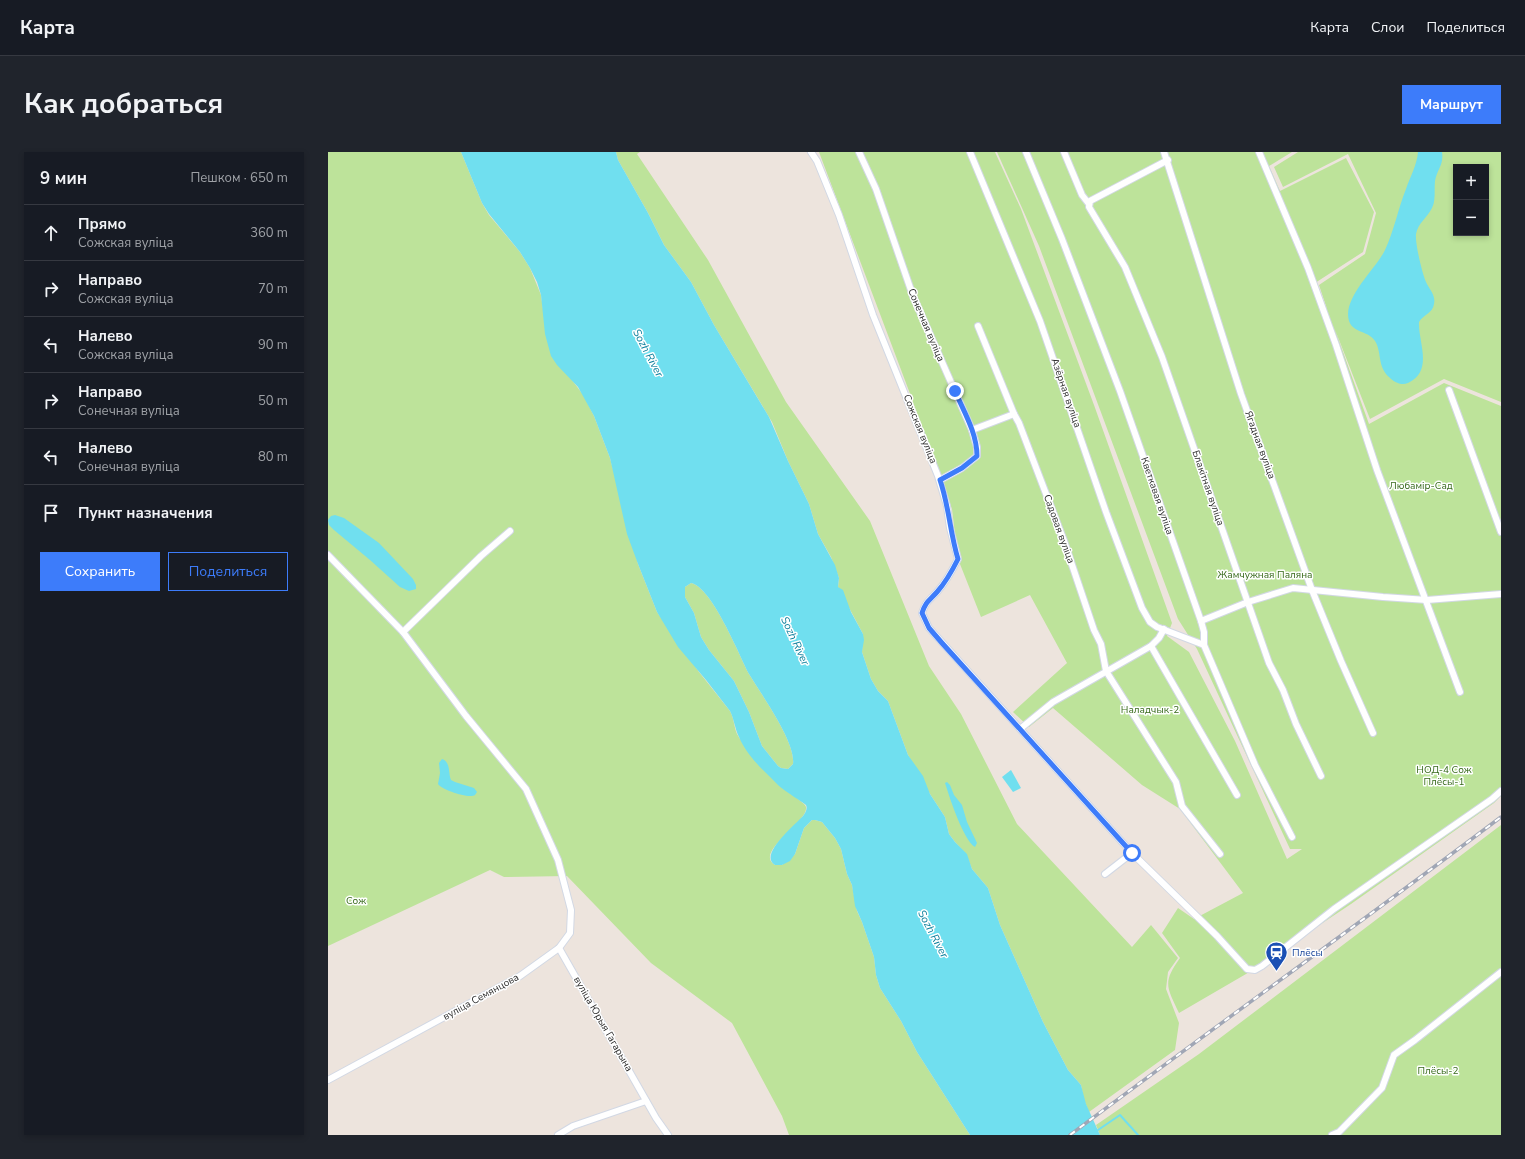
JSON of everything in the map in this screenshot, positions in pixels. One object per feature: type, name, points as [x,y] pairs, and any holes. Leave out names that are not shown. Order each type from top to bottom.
[{"type":"street","name":"Сожская вуліца","points":[[811,152],[817,161],[839,215],[874,315],[940,480],[946,500],[950,528],[958,559],[951,575],[936,594],[926,603],[922,613],[929,628],[1132,853],[1218,936],[1247,969],[1255,970],[1334,909],[1492,799],[1501,791]]},
{"type":"street","name":"Сонечная вуліца","points":[[859,152],[876,189],[914,296],[972,430],[977,447],[977,456],[962,468],[940,480]]},
{"type":"street","name":"Азёрная вуліца","points":[[970,152],[1040,320],[1106,512],[1142,608],[1150,622],[1204,645]]},
{"type":"street","name":"Кветкавая вуліца","points":[[1026,152],[1120,391],[1204,632],[1204,645],[1255,765],[1292,837]]},
{"type":"street","name":"Блакітная вуліца","points":[[1064,152],[1082,195],[1089,204],[1093,215],[1125,267],[1140,300],[1162,356],[1269,663],[1283,690],[1296,724],[1321,776]]},
{"type":"street","name":"Ягадная вуліца","points":[[1164,152],[1168,160],[1189,233],[1241,394],[1312,590],[1341,661],[1373,732]]},
{"type":"street","points":[[1259,152],[1308,268],[1336,345],[1377,470],[1427,600],[1460,692]]},
{"type":"street","points":[[1089,204],[1090,201],[1168,160]]},
{"type":"street","name":"Садовая вуліца","points":[[978,326],[1014,414],[1020,423],[1042,482],[1094,630],[1101,644],[1106,671]]},
{"type":"street","points":[[1449,390],[1501,532]]},
{"type":"street","points":[[972,430],[1014,414]]},
{"type":"street","points":[[403,632],[480,556],[510,531]]},
{"type":"street","name":"вуліца Семянцова","points":[[328,555],[403,632],[466,716],[526,789],[562,871],[571,910],[570,933],[559,948],[520,976],[328,1080]]},
{"type":"street","points":[[1200,621],[1248,602],[1293,588],[1427,600],[1501,594]]},
{"type":"street","points":[[1020,729],[1052,702],[1151,646],[1159,638],[1164,629]]},
{"type":"street","points":[[1151,646],[1237,795]]},
{"type":"street","points":[[1106,671],[1176,782],[1182,806],[1220,854]]},
{"type":"street","points":[[1105,874],[1132,853]]},
{"type":"street","name":"вуліца Юрыя Гагарына","points":[[559,948],[646,1100],[668,1135]]},
{"type":"street","points":[[1332,1135],[1338,1132],[1382,1088],[1394,1055],[1501,972]]},
{"type":"street","points":[[558,1135],[573,1126],[646,1100]]},
{"type":"green space","name":"Сож","points":[[328,152],[461,152],[482,203],[489,215],[520,252],[530,268],[541,295],[543,309],[572,380],[584,396],[594,416],[610,458],[638,564],[657,612],[699,672],[730,711],[737,734],[741,740],[774,780],[802,802],[806,807],[805,813],[799,821],[776,845],[771,853],[770,859],[775,865],[782,865],[795,854],[804,828],[812,820],[822,822],[835,838],[841,849],[847,874],[852,885],[857,911],[874,957],[876,975],[880,988],[901,1021],[917,1052],[970,1135],[789,1135],[782,1116],[732,1023],[651,963],[567,876],[504,877],[490,870],[328,946]]},
{"type":"green space","points":[[616,152],[640,152],[637,154],[708,260],[786,402],[870,521],[929,666],[961,714],[1017,824],[1132,947],[1151,925],[1178,958],[1168,972],[1166,989],[1179,1023],[1175,1050],[1089,1112],[1084,1100],[1081,1085],[1068,1070],[1043,1022],[1000,925],[988,888],[972,869],[966,854],[949,834],[945,817],[908,755],[888,701],[878,691],[871,679],[862,652],[863,634],[838,587],[839,578],[831,557],[818,534],[809,504],[788,461],[772,422],[714,325],[691,282],[664,245],[618,160]]},
{"type":"green space","points":[[819,152],[995,152],[1021,209],[1094,405],[1172,623],[1167,636],[1189,652],[1235,741],[1287,859],[1302,849],[1290,849],[1197,649],[1178,619],[1039,246],[997,152],[1292,152],[1269,166],[1280,191],[1346,158],[1374,212],[1363,252],[1315,283],[1327,309],[1319,285],[1365,254],[1376,213],[1348,154],[1283,187],[1274,167],[1298,152],[1501,152],[1501,402],[1444,379],[1370,419],[1334,327],[1369,424],[1444,383],[1501,406],[1501,796],[1494,803],[1351,904],[1246,974],[1179,1013],[1169,991],[1168,985],[1174,966],[1180,958],[1162,933],[1178,908],[1194,919],[1243,893],[1180,809],[1142,785],[1053,708],[1029,727],[1013,712],[1067,663],[1030,595],[981,617],[958,559],[952,509],[940,480],[909,391]]},
{"type":"green space","points":[[691,583],[699,587],[708,596],[732,638],[749,674],[784,731],[789,743],[793,764],[788,769],[778,766],[762,746],[749,712],[734,681],[709,650],[701,637],[694,613],[685,597],[685,587]]},
{"type":"green space","name":"Плёсы-2","points":[[1501,825],[1501,1135],[1100,1135],[1096,1125],[1199,1054]]},
{"type":"water","name":"Sozh River","points":[[461,152],[616,152],[618,160],[664,245],[691,282],[714,325],[769,417],[809,504],[818,534],[835,565],[839,578],[838,587],[843,590],[851,612],[863,634],[864,640],[862,652],[871,679],[878,691],[888,701],[908,755],[923,776],[930,794],[945,817],[949,834],[967,854],[972,869],[988,888],[1000,925],[1043,1022],[1068,1070],[1081,1085],[1086,1104],[1100,1135],[970,1135],[917,1052],[901,1021],[880,988],[876,975],[874,957],[855,906],[852,885],[847,874],[841,849],[835,838],[822,822],[812,820],[804,828],[795,854],[790,861],[782,865],[775,865],[771,860],[771,854],[774,847],[803,816],[807,806],[778,785],[746,751],[736,731],[730,711],[678,647],[657,612],[627,534],[610,458],[594,416],[578,387],[557,365],[551,356],[545,334],[541,295],[537,282],[520,252],[489,214],[482,203]],"holes":[[[691,583],[699,587],[708,596],[716,609],[749,674],[784,731],[789,743],[793,764],[788,769],[778,766],[762,746],[749,712],[734,681],[709,650],[701,637],[694,613],[685,597],[685,587]]]},
{"type":"water","points":[[1418,152],[1442,152],[1442,160],[1435,181],[1433,205],[1416,234],[1423,272],[1434,301],[1432,310],[1419,322],[1423,356],[1421,371],[1416,378],[1403,384],[1393,380],[1385,373],[1375,341],[1369,335],[1357,330],[1351,325],[1348,312],[1350,303],[1355,293],[1381,258],[1385,250],[1415,166]]},
{"type":"water","points":[[335,515],[344,518],[379,543],[413,579],[416,589],[409,591],[400,587],[334,530],[329,525],[328,520],[331,516]]},
{"type":"water","points":[[442,759],[445,760],[448,765],[451,780],[474,788],[477,792],[475,795],[467,796],[456,793],[445,789],[438,784],[440,773],[439,763]]},
{"type":"water","points":[[1011,770],[1021,788],[1013,792],[1002,777]]},
{"type":"water","points":[[947,782],[950,785],[954,795],[962,805],[967,822],[977,843],[975,847],[966,837],[958,819],[945,783]]},
{"type":"waterway","points":[[1098,1130],[1120,1115],[1138,1135]]},
{"type":"railway","points":[[1070,1135],[1501,817]]},
{"type":"place","name":"Плёсы","points":[[1277,972]]},
{"type":"route","points":[[955,391],[972,430],[977,447],[977,456],[962,468],[940,480],[947,506],[952,539],[958,559],[951,575],[936,594],[926,603],[922,613],[929,628],[942,643],[1132,853]]},
{"type":"park label","name":"Любамір-Сад","points":[[1421,486]]},
{"type":"park label","name":"Жамчужная Паляна","points":[[1265,575]]},
{"type":"park label","name":"Наладчык-2","points":[[1150,710]]},
{"type":"park label","name":"НОД-4 Сож Плёсы-1","points":[[1444,776]]}]
